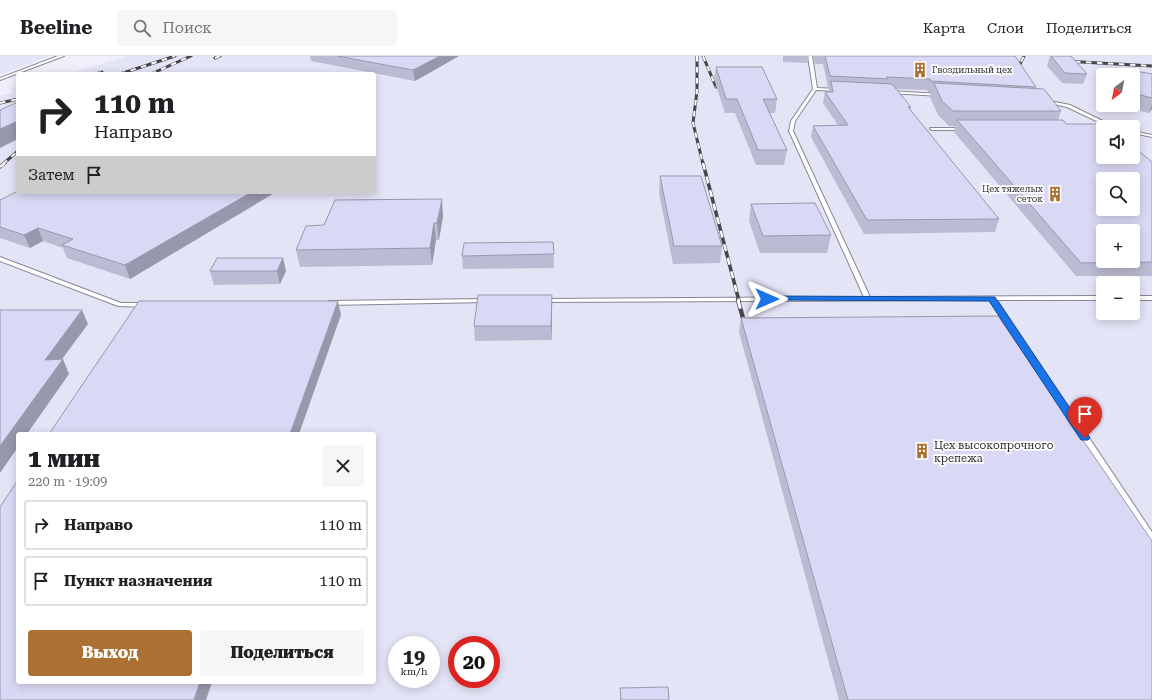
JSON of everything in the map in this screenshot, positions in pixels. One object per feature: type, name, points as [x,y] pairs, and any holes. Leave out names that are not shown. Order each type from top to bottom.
[{"type":"lane","points":[[19,72],[62,56]]},
{"type":"lane","points":[[810,56],[815,88],[792,122],[791,131],[868,298]]},
{"type":"lane","points":[[0,79],[16,73]]},
{"type":"lane","points":[[815,88],[847,90]]},
{"type":"lane","points":[[886,92],[947,96]]},
{"type":"lane","points":[[1043,101],[1068,106],[1098,120]]},
{"type":"lane","points":[[932,129],[970,129]]},
{"type":"lane","points":[[1140,133],[1152,136]]},
{"type":"lane","points":[[0,259],[120,305],[151,305]]},
{"type":"lane","points":[[532,301],[868,298],[1096,298]]},
{"type":"lane","points":[[992,298],[1152,539]]},
{"type":"lane","points":[[1140,298],[1152,298]]},
{"type":"lane","points":[[318,303],[492,301]]},
{"type":"shaded area","points":[[0,56],[50,56],[0,75]]},
{"type":"shaded area","points":[[127,56],[1152,56],[1152,700],[0,700],[0,96],[13,92],[9,88],[16,87],[16,194],[376,194],[376,72],[75,72]]},
{"type":"building","points":[[337,56],[440,56],[413,70]]},
{"type":"building","name":"Гвоздильный цех","points":[[825,56],[1015,56],[1036,87],[931,81],[930,79],[886,77],[888,79],[830,76]]},
{"type":"building","points":[[1051,56],[1071,56],[1087,74],[1065,73]]},
{"type":"building","points":[[716,67],[762,67],[777,99],[763,99],[787,150],[758,150],[737,99],[726,99]]},
{"type":"building","points":[[1140,72],[1152,74],[1152,98],[1140,95]]},
{"type":"building","points":[[831,81],[892,84],[911,107],[908,107],[999,219],[867,220],[813,126],[848,125],[825,92],[833,92]]},
{"type":"building","points":[[934,83],[1044,89],[1061,111],[953,111],[942,101]]},
{"type":"building","points":[[16,103],[16,122],[0,129],[0,110]]},
{"type":"building","name":"Цех тяжелых сеток","points":[[957,120],[1063,120],[1066,124],[1096,124],[1096,164],[1140,164],[1140,152],[1152,162],[1152,262],[1140,262],[1140,224],[1096,224],[1096,263],[1081,263]]},
{"type":"building","points":[[660,176],[701,176],[722,246],[674,246]]},
{"type":"building","points":[[16,192],[16,194],[249,194],[125,265],[62,245],[73,239],[38,228],[24,235],[0,227],[0,200]]},
{"type":"building","points":[[442,199],[437,223],[434,223],[430,248],[296,250],[306,226],[324,225],[335,200]]},
{"type":"building","points":[[815,203],[831,235],[763,236],[751,204]]},
{"type":"building","points":[[553,242],[554,254],[462,256],[464,243]]},
{"type":"building","points":[[217,258],[283,258],[277,271],[210,271]]},
{"type":"building","points":[[478,295],[552,295],[551,326],[474,326]]},
{"type":"building","points":[[139,301],[338,301],[291,432],[50,432]]},
{"type":"building","points":[[0,310],[82,310],[45,360],[63,359],[0,446]]},
{"type":"building","name":"Цех высокопрочного крепежа","points":[[998,316],[1152,541],[1152,700],[848,700],[741,318]]},
{"type":"building","points":[[16,483],[16,684],[199,684],[194,700],[0,700],[0,507]]},
{"type":"building","points":[[668,687],[669,700],[621,700],[620,688]]},
{"type":"railway","points":[[126,72],[175,56]]},
{"type":"railway","points":[[155,72],[191,56]]},
{"type":"railway","points":[[215,58],[220,56]]},
{"type":"railway","points":[[697,56],[697,91],[693,123],[703,164]]},
{"type":"railway","points":[[703,56],[716,87]]},
{"type":"railway","points":[[1021,72],[1019,66],[1024,56]]},
{"type":"railway","points":[[1064,61],[1152,66]]},
{"type":"railway","points":[[0,103],[16,99]]},
{"type":"railway","points":[[3,164],[16,153]]},
{"type":"railway","points":[[0,167],[5,163]]},
{"type":"railway","points":[[703,163],[739,301]]},
{"type":"railway","points":[[738,300],[746,329]]},
{"type":"place","name":"Гвоздильный цех","points":[[920,70]]},
{"type":"place","name":"Цех тяжелых сеток","points":[[1055,194]]},
{"type":"place","name":"Цех высокопрочного крепежа","points":[[922,451]]},
{"type":"route","points":[[767,299],[992,298],[1085,438]]}]
